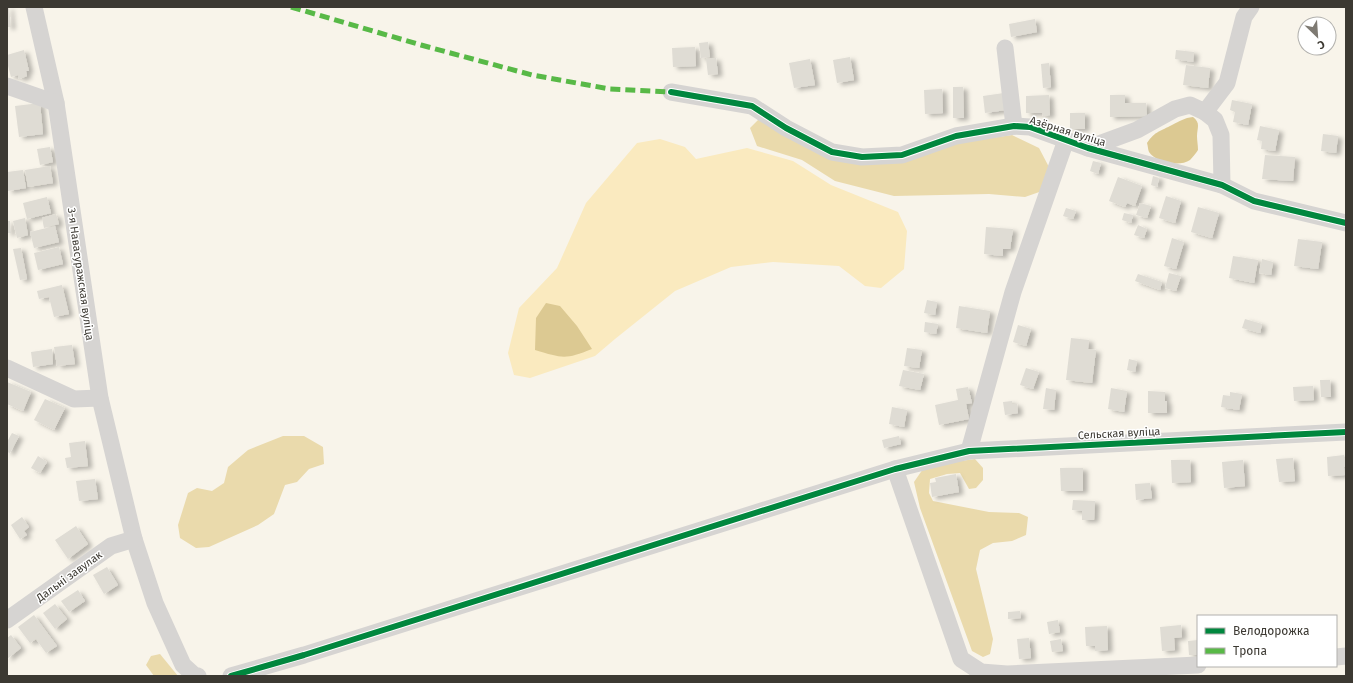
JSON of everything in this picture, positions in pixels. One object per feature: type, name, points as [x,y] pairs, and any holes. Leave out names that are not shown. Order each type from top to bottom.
[{"type":"street","name":"3-я Навасуражская вуліца","points":[[34,7],[56,103],[100,398],[134,540],[155,603],[183,665],[194,675],[198,676]]},
{"type":"street","points":[[1205,112],[1227,83],[1244,17],[1251,7]]},
{"type":"street","points":[[1005,48],[1014,126]]},
{"type":"street","points":[[7,86],[56,103]]},
{"type":"street","name":"Азёрная вуліца","points":[[671,92],[752,106],[786,128],[832,152],[862,157],[902,155],[956,136],[1014,126],[1030,127],[1088,148],[1222,185],[1254,201],[1346,223]]},
{"type":"street","points":[[1088,148],[1137,130],[1175,109],[1190,105],[1205,112],[1215,120],[1221,135],[1222,185]]},
{"type":"street","points":[[969,451],[1013,292],[1066,140]]},
{"type":"street","points":[[7,368],[74,399],[100,398]]},
{"type":"street","name":"Сельская вуліца","points":[[231,676],[304,655],[895,469],[969,451],[1346,432]]},
{"type":"street","points":[[895,469],[961,659],[981,672],[1007,674],[1197,665]]},
{"type":"street","name":"Дальні завулак","points":[[7,620],[111,546],[134,540]]},
{"type":"shaded area","points":[[1193,117],[1198,124],[1198,150],[1190,160],[1180,163],[1168,163],[1152,156],[1149,152],[1147,143],[1150,139],[1161,130],[1182,120]]},
{"type":"shaded area","points":[[760,118],[847,160],[1012,135],[1039,148],[1050,169],[1045,190],[1025,197],[989,194],[894,196],[835,181],[802,160],[757,146],[750,128]]},
{"type":"shaded area","points":[[660,139],[685,147],[696,159],[747,148],[793,161],[831,185],[898,212],[907,231],[904,269],[881,288],[865,286],[839,266],[773,262],[731,267],[675,291],[595,356],[530,378],[514,375],[508,353],[519,308],[557,268],[586,203],[637,143]]},
{"type":"shaded area","points":[[546,303],[560,306],[577,326],[592,349],[576,355],[564,357],[535,350],[536,318]]},
{"type":"shaded area","points":[[283,436],[304,436],[323,447],[324,464],[309,469],[297,482],[285,485],[274,514],[258,525],[209,547],[196,548],[180,538],[178,525],[188,493],[197,488],[212,491],[224,483],[228,467],[248,450]]},
{"type":"shaded area","points":[[975,459],[983,468],[983,480],[976,488],[969,489],[960,473],[947,474],[930,479],[929,493],[933,501],[989,512],[1019,513],[1028,517],[1026,535],[1012,541],[993,543],[980,550],[976,569],[993,639],[990,654],[983,657],[972,651],[920,508],[914,482],[925,466]]},
{"type":"shaded area","points":[[160,654],[178,676],[154,676],[146,665],[151,656]]},
{"type":"building","points":[[7,7],[9,7],[11,27],[7,27]]},
{"type":"building","points":[[1035,19],[1037,32],[1011,37],[1009,24]]},
{"type":"building","points":[[708,42],[710,57],[701,58],[699,43]]},
{"type":"building","points":[[695,47],[696,66],[673,67],[672,48]]},
{"type":"building","points":[[24,50],[29,71],[26,71],[27,76],[19,79],[18,75],[11,77],[7,62],[7,55]]},
{"type":"building","points":[[1176,50],[1194,52],[1193,62],[1175,59]]},
{"type":"building","points":[[850,57],[854,80],[837,83],[833,60]]},
{"type":"building","points":[[716,58],[718,74],[708,75],[706,59]]},
{"type":"building","points":[[810,59],[815,85],[794,88],[789,63]]},
{"type":"building","points":[[1049,63],[1051,87],[1043,88],[1041,64]]},
{"type":"building","points":[[1186,65],[1210,68],[1208,88],[1183,85]]},
{"type":"building","points":[[953,87],[963,87],[964,118],[953,118]]},
{"type":"building","points":[[942,89],[943,113],[925,114],[924,90]]},
{"type":"building","points":[[1004,93],[1006,110],[985,113],[983,96]]},
{"type":"building","points":[[1049,95],[1050,115],[1043,116],[1042,113],[1026,113],[1026,96]]},
{"type":"building","points":[[1110,95],[1125,95],[1125,103],[1146,103],[1147,116],[1110,117]]},
{"type":"building","points":[[1232,100],[1252,104],[1248,125],[1233,122],[1235,112],[1230,110]]},
{"type":"building","points":[[40,103],[43,134],[19,137],[15,106]]},
{"type":"building","points":[[1070,113],[1085,113],[1085,129],[1070,129]]},
{"type":"building","points":[[1260,126],[1279,130],[1275,151],[1261,149],[1262,141],[1257,140]]},
{"type":"building","points":[[1323,134],[1338,136],[1336,153],[1321,151]]},
{"type":"building","points":[[50,147],[53,162],[40,165],[37,149]]},
{"type":"building","points":[[1265,155],[1295,157],[1293,181],[1262,179]]},
{"type":"building","points":[[1093,161],[1101,163],[1098,174],[1090,171]]},
{"type":"building","points":[[50,166],[53,183],[28,187],[25,170]]},
{"type":"building","points":[[23,170],[26,188],[8,191],[7,172]]},
{"type":"building","points":[[1153,176],[1159,178],[1157,187],[1151,185]]},
{"type":"building","points":[[1118,177],[1142,186],[1135,206],[1127,203],[1125,207],[1109,201]]},
{"type":"building","points":[[1166,196],[1181,201],[1175,223],[1159,218]]},
{"type":"building","points":[[47,197],[51,213],[27,219],[23,203]]},
{"type":"building","points":[[1140,203],[1151,206],[1147,218],[1136,215]]},
{"type":"building","points":[[1198,207],[1219,213],[1212,238],[1191,232]]},
{"type":"building","points":[[1066,208],[1076,211],[1073,219],[1063,216]]},
{"type":"building","points":[[1124,213],[1133,215],[1131,223],[1122,220]]},
{"type":"building","points":[[56,214],[59,224],[44,228],[42,218]]},
{"type":"building","points":[[25,218],[28,235],[17,238],[13,221]]},
{"type":"building","points":[[7,221],[10,221],[11,233],[7,233]]},
{"type":"building","points":[[1138,225],[1147,229],[1144,238],[1134,235]]},
{"type":"building","points":[[55,226],[59,242],[34,248],[30,232]]},
{"type":"building","points":[[986,227],[1013,229],[1010,249],[1003,249],[1003,256],[984,254]]},
{"type":"building","points":[[1172,238],[1184,242],[1176,269],[1164,266]]},
{"type":"building","points":[[1298,239],[1322,242],[1318,269],[1294,266]]},
{"type":"building","points":[[59,247],[63,264],[38,270],[34,253]]},
{"type":"building","points":[[21,248],[27,279],[20,280],[13,249]]},
{"type":"building","points":[[1233,256],[1258,260],[1254,283],[1229,278]]},
{"type":"building","points":[[1262,259],[1273,262],[1271,275],[1259,273]]},
{"type":"building","points":[[1169,273],[1181,276],[1176,291],[1165,288]]},
{"type":"building","points":[[1138,274],[1162,282],[1160,290],[1135,281]]},
{"type":"building","points":[[62,285],[69,314],[54,317],[49,297],[39,299],[37,291]]},
{"type":"building","points":[[927,300],[937,302],[935,315],[924,313]]},
{"type":"building","points":[[959,306],[990,311],[987,333],[956,328]]},
{"type":"building","points":[[1245,319],[1262,324],[1260,333],[1242,328]]},
{"type":"building","points":[[925,322],[938,324],[936,334],[924,332]]},
{"type":"building","points":[[1018,325],[1031,329],[1026,346],[1013,342]]},
{"type":"building","points":[[1071,338],[1089,340],[1088,349],[1096,350],[1092,383],[1066,380]]},
{"type":"building","points":[[72,345],[75,364],[57,366],[54,347]]},
{"type":"building","points":[[907,348],[922,350],[919,368],[904,366]]},
{"type":"building","points":[[52,349],[53,364],[33,367],[31,352]]},
{"type":"building","points":[[1129,359],[1137,361],[1135,372],[1127,370]]},
{"type":"building","points":[[1026,368],[1039,372],[1033,389],[1020,385]]},
{"type":"building","points":[[903,370],[924,374],[920,390],[899,386]]},
{"type":"building","points":[[1320,380],[1330,380],[1331,397],[1321,397]]},
{"type":"building","points":[[7,382],[31,392],[23,411],[7,404]]},
{"type":"building","points":[[1313,386],[1314,400],[1294,401],[1293,387]]},
{"type":"building","points":[[968,387],[972,403],[966,404],[969,419],[939,425],[935,405],[958,400],[956,389]]},
{"type":"building","points":[[1046,388],[1056,390],[1054,410],[1043,409]]},
{"type":"building","points":[[1111,388],[1127,391],[1124,412],[1108,409]]},
{"type":"building","points":[[1148,391],[1165,392],[1167,413],[1148,413]]},
{"type":"building","points":[[1230,392],[1242,394],[1239,410],[1221,407],[1223,395],[1230,396]]},
{"type":"building","points":[[45,399],[65,408],[54,430],[34,420]]},
{"type":"building","points":[[1012,401],[1012,404],[1017,404],[1018,413],[1005,415],[1003,402]]},
{"type":"building","points":[[892,407],[907,410],[904,427],[889,424]]},
{"type":"building","points":[[12,433],[19,436],[10,453],[7,452],[7,442]]},
{"type":"building","points":[[899,436],[901,444],[884,448],[882,440]]},
{"type":"building","points":[[85,441],[88,466],[67,468],[65,458],[71,457],[69,443]]},
{"type":"building","points":[[1344,455],[1344,458],[1346,458],[1346,467],[1344,467],[1345,475],[1328,476],[1327,457]]},
{"type":"building","points":[[38,456],[47,462],[40,473],[31,468]]},
{"type":"building","points":[[1293,458],[1295,481],[1279,482],[1276,459]]},
{"type":"building","points":[[1171,460],[1190,460],[1191,482],[1172,483]]},
{"type":"building","points":[[1243,460],[1245,486],[1224,488],[1222,462]]},
{"type":"building","points":[[1060,468],[1083,468],[1083,491],[1061,491]]},
{"type":"building","points":[[956,474],[959,492],[932,497],[930,483],[936,482],[935,478]]},
{"type":"building","points":[[95,479],[98,499],[79,501],[76,481]]},
{"type":"building","points":[[1150,483],[1152,498],[1136,500],[1135,484]]},
{"type":"building","points":[[1073,500],[1095,501],[1094,520],[1082,520],[1082,511],[1072,510]]},
{"type":"building","points":[[22,517],[29,527],[24,531],[27,535],[20,539],[11,525]]},
{"type":"building","points":[[76,526],[88,544],[68,559],[55,540]]},
{"type":"building","points":[[107,567],[118,585],[104,594],[93,575]]},
{"type":"building","points":[[78,590],[85,601],[69,612],[61,601]]},
{"type":"building","points":[[55,604],[67,619],[55,629],[43,613]]},
{"type":"building","points":[[1020,611],[1021,618],[1008,619],[1008,612]]},
{"type":"building","points":[[34,615],[57,646],[46,653],[36,639],[30,643],[18,627]]},
{"type":"building","points":[[1058,620],[1060,632],[1049,634],[1047,622]]},
{"type":"building","points":[[1181,625],[1182,637],[1174,638],[1175,650],[1162,651],[1160,627]]},
{"type":"building","points":[[1107,626],[1108,650],[1095,651],[1095,646],[1086,646],[1085,627]]},
{"type":"building","points":[[11,635],[21,648],[7,659],[7,638]]},
{"type":"building","points":[[1029,638],[1031,658],[1019,659],[1017,639]]},
{"type":"building","points":[[1061,639],[1063,651],[1052,652],[1050,641]]},
{"type":"building","points":[[1197,640],[1197,655],[1189,655],[1188,641]]},
{"type":"marked path","points":[[291,7],[421,45],[532,75],[610,89],[671,92]]},
{"type":"cycle path","points":[[671,92],[752,106],[786,128],[832,152],[862,157],[902,155],[956,136],[1014,126],[1030,127],[1088,148],[1222,185],[1254,201],[1346,223]]},
{"type":"cycle path","points":[[231,676],[304,655],[895,469],[969,451],[1346,432]]}]
